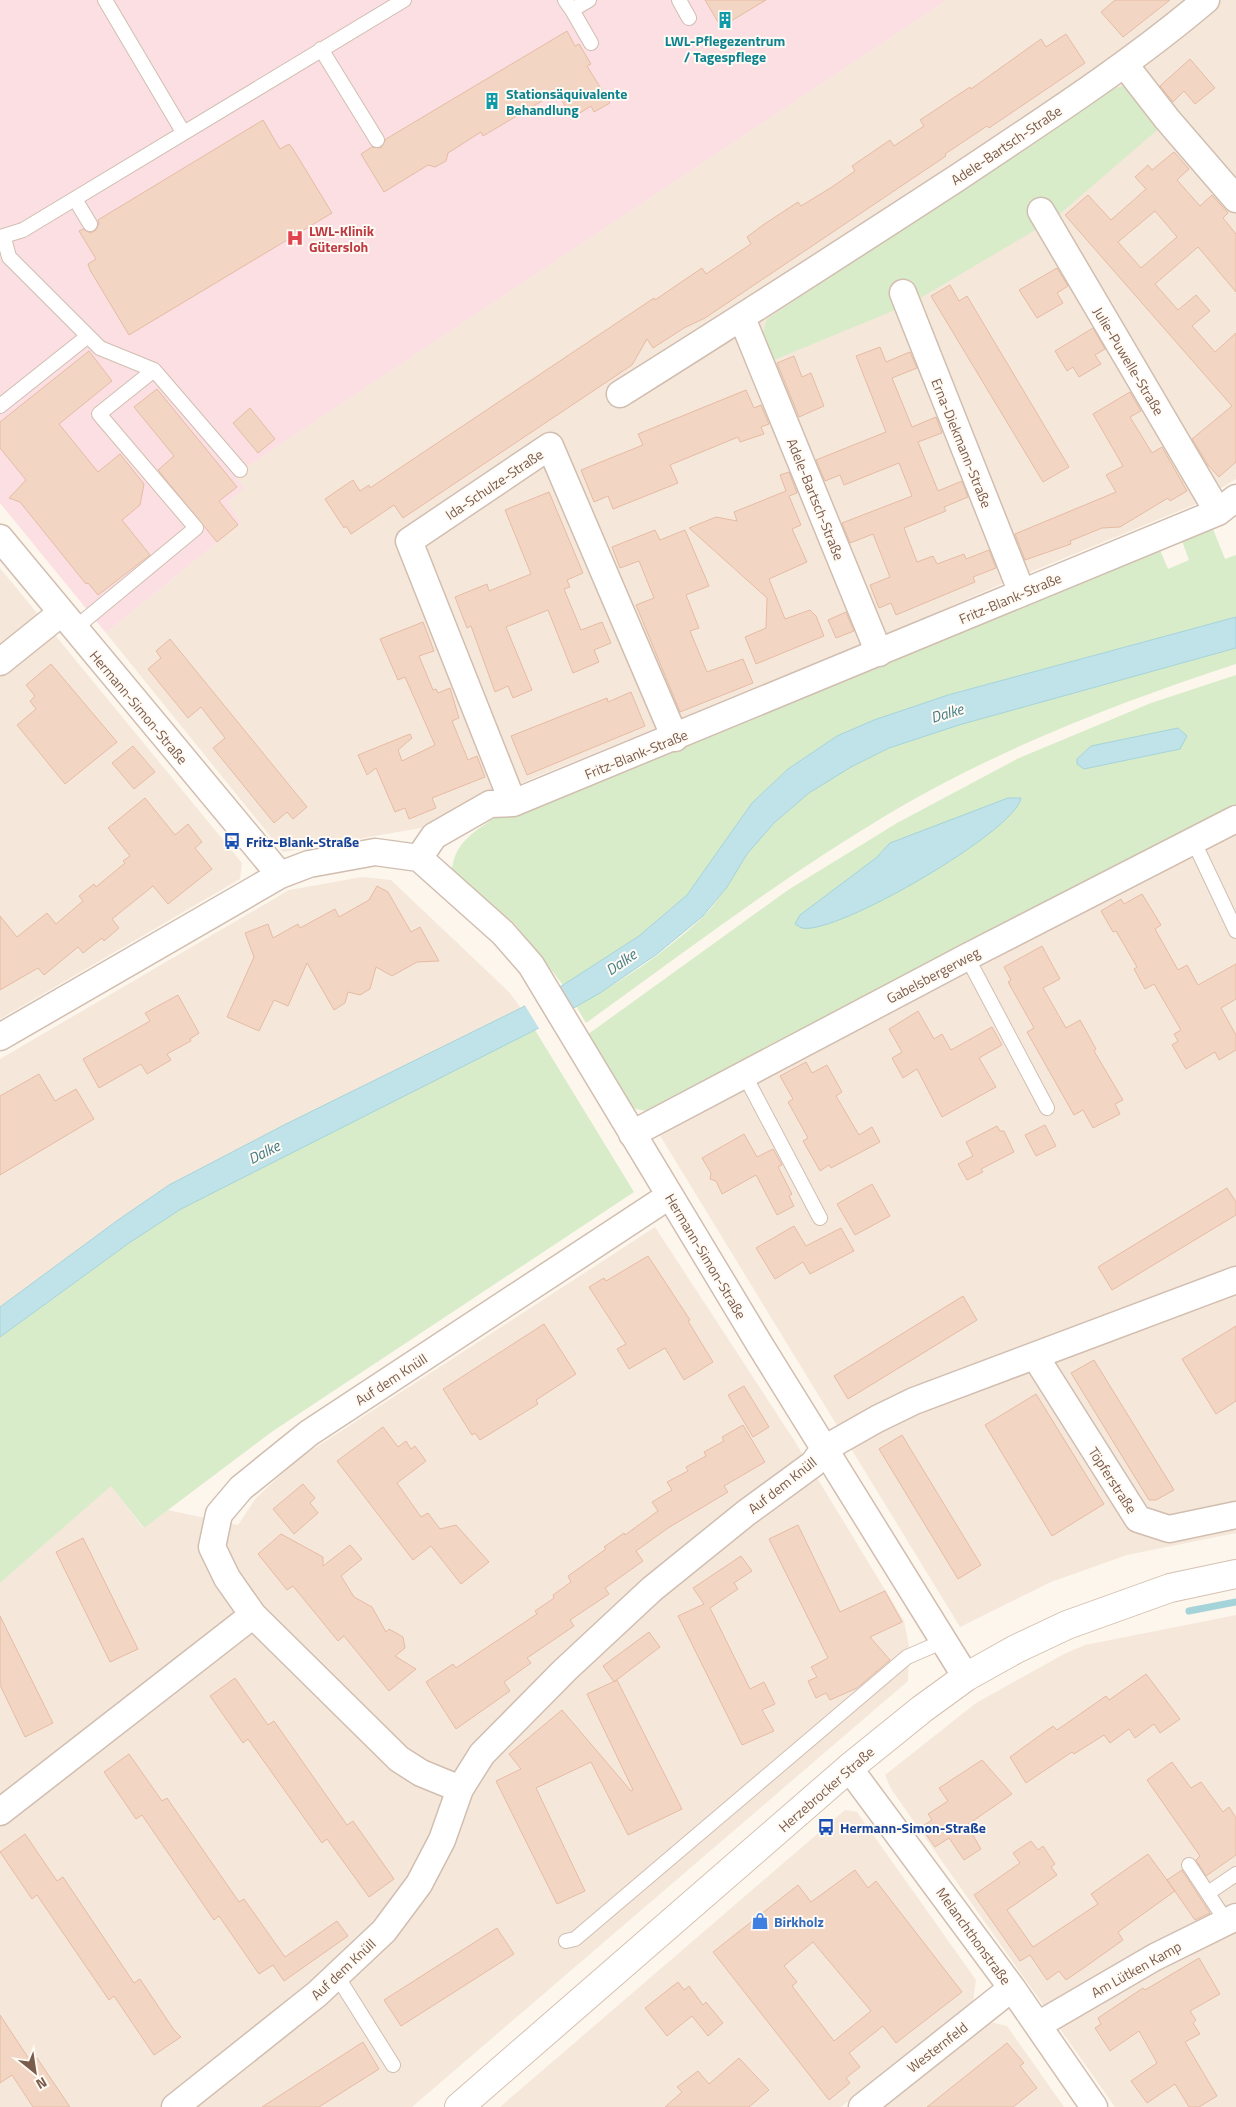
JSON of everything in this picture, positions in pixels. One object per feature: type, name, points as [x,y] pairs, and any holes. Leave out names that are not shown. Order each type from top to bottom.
[{"type":"main road","name":"Herzebrocker Straße","points":[[461,2104],[658,1936],[849,1768],[922,1709],[966,1677],[1016,1648],[1067,1625],[1170,1588],[1236,1574]]},
{"type":"street","name":"Adele-Bartsch-Straße","points":[[620,394],[742,318],[1125,65],[1206,0]]},
{"type":"street","points":[[1125,65],[1167,119],[1236,199]]},
{"type":"street","name":"Julie-Puwelle-Straße","points":[[1041,211],[1227,505]]},
{"type":"street","name":"Erna-Diekmann-Straße","points":[[903,293],[1022,593]]},
{"type":"street","name":"Adele-Bartsch-Straße","points":[[742,318],[879,652]]},
{"type":"street","name":"Ida-Schulze-Straße","points":[[513,803],[409,542],[550,446],[675,738]]},
{"type":"street","name":"Fritz-Blank-Straße","points":[[419,858],[434,836],[490,804],[513,803],[675,738],[1227,505]]},
{"type":"street","name":"Hermann-Simon-Straße","points":[[0,538],[67,621],[280,875]]},
{"type":"street","points":[[0,662],[67,621]]},
{"type":"street","name":"Gabelsbergerweg","points":[[632,1134],[967,957],[1236,819]]},
{"type":"street","points":[[0,1037],[280,875],[309,864],[375,852],[419,858]]},
{"type":"street","name":"Hermann-Simon-Straße","points":[[419,858],[502,933],[530,965],[571,1030],[669,1196],[966,1677]]},
{"type":"street","name":"Auf dem Knüll","points":[[460,1789],[421,1773],[399,1759],[253,1615],[227,1578],[212,1547],[219,1514],[240,1488],[308,1433],[669,1196]]},
{"type":"street","points":[[824,1449],[877,1419],[914,1401],[1035,1356],[1233,1288]]},
{"type":"street","name":"Töpferstraße","points":[[1035,1356],[1138,1518],[1169,1529],[1236,1515]]},
{"type":"street","name":"Auf dem Knüll","points":[[175,2107],[317,1994],[384,1931],[419,1884],[442,1840],[460,1789],[482,1754],[565,1670],[652,1589],[746,1513],[813,1464],[824,1449]]},
{"type":"street","points":[[0,1812],[253,1615]]},
{"type":"street","name":"Melanchthonstraße","points":[[849,1768],[1012,1988],[1094,2107]]},
{"type":"street","name":"Am Lütken Kamp","points":[[1038,2025],[1155,1958],[1231,1919]]},
{"type":"street","name":"Westernfeld","points":[[862,2107],[1012,1988]]},
{"type":"lane","points":[[105,0],[183,132]]},
{"type":"lane","points":[[240,470],[154,370],[100,348],[9,256],[2,237],[23,230],[76,199],[183,132],[404,0]]},
{"type":"lane","points":[[589,0],[568,5],[591,42]]},
{"type":"lane","points":[[679,0],[690,18]]},
{"type":"lane","points":[[321,49],[377,140]]},
{"type":"lane","points":[[76,199],[90,224]]},
{"type":"lane","points":[[0,406],[88,336]]},
{"type":"lane","points":[[67,621],[196,528],[99,414],[154,370]]},
{"type":"lane","points":[[1193,840],[1236,931]]},
{"type":"lane","points":[[967,957],[1047,1108]]},
{"type":"lane","points":[[744,1074],[820,1218]]},
{"type":"lane","points":[[566,1941],[575,1939],[907,1657],[944,1641]]},
{"type":"lane","points":[[1189,1865],[1208,1894],[1231,1919]]},
{"type":"lane","points":[[1208,1894],[1236,1874]]},
{"type":"lane","points":[[337,1976],[393,2065]]},
{"type":"shaded area","name":"LWL-Klinik Gütersloh","points":[[0,0],[947,0],[235,475],[244,488],[227,502],[241,523],[106,633],[0,503]]},
{"type":"shaded area","points":[[947,0],[1236,0],[1236,479],[1196,504],[1006,582],[865,644],[449,812],[421,828],[283,852],[106,633],[241,523],[227,502],[234,475]]},
{"type":"shaded area","points":[[0,568],[242,863],[240,879],[0,1019]]},
{"type":"shaded area","points":[[1236,807],[1236,1533],[1127,1555],[1051,1582],[960,1627],[645,1111]]},
{"type":"shaded area","points":[[362,877],[391,880],[509,992],[521,1008],[286,1124],[169,1185],[0,1307],[0,1059],[289,890]]},
{"type":"shaded area","points":[[655,1227],[794,1440],[904,1621],[909,1646],[908,1681],[412,2107],[0,2107],[0,1583],[111,1485],[143,1528],[168,1510],[238,1525],[256,1498],[298,1459]]},
{"type":"shaded area","points":[[1236,1615],[1236,2107],[1115,2107],[891,1789],[885,1775],[976,1703],[1064,1654],[1085,1645]]},
{"type":"shaded area","points":[[845,1810],[857,1812],[976,1980],[973,2002],[841,2107],[500,2107]]},
{"type":"shaded area","points":[[986,2021],[1007,2026],[1064,2107],[878,2107]]},
{"type":"green space","points":[[1124,86],[1136,93],[1163,125],[1054,219],[912,303],[774,360],[763,333],[767,319],[1110,89]]},
{"type":"green space","points":[[1213,529],[1225,559],[1236,555],[1236,617],[948,695],[874,720],[837,736],[788,769],[752,803],[687,895],[639,936],[563,985],[515,924],[452,869],[457,851],[467,838],[496,817],[1160,550],[1168,569],[1189,560],[1182,541]]},
{"type":"green space","points":[[1236,648],[1236,664],[1103,711],[1059,729],[973,768],[931,790],[890,813],[812,862],[586,1023],[576,1006],[642,966],[689,930],[710,910],[747,854],[776,822],[808,794],[859,762],[886,749],[943,729]]},
{"type":"green space","points":[[1236,675],[1236,807],[645,1111],[632,1108],[587,1035],[788,890],[897,823],[1019,758],[1151,703]],"holes":[[[1178,728],[1180,749],[1084,769],[1077,759],[1091,746]],[[1020,804],[876,858],[890,843]]]},
{"type":"green space","points":[[535,1030],[634,1192],[273,1431],[144,1528],[111,1486],[0,1583],[0,1337],[129,1243],[181,1209]]},
{"type":"water","name":"Dalke","points":[[1236,617],[1236,648],[959,725],[889,748],[851,767],[809,793],[774,823],[747,854],[727,887],[703,916],[657,954],[600,993],[535,1030],[181,1209],[129,1243],[0,1337],[0,1307],[169,1185],[286,1124],[521,1008],[563,985],[639,936],[687,895],[752,803],[788,769],[837,736],[874,720],[948,695]]},
{"type":"water","points":[[1178,728],[1187,736],[1180,749],[1084,769],[1077,764],[1077,759],[1091,746]]},
{"type":"water","points":[[1008,798],[1021,798],[1012,813],[958,856],[922,878],[849,916],[821,926],[802,928],[795,924],[800,915],[876,858],[890,843]]},
{"type":"pier","points":[[534,998],[550,1024],[540,1030],[524,1004]]},
{"type":"building","name":"LWL-Pflegezentrum / Tagespflege","points":[[705,0],[766,0],[721,27]]},
{"type":"building","points":[[1115,0],[1170,0],[1123,37],[1101,12]]},
{"type":"building","name":"Stationsäquivalente Behandlung","points":[[567,31],[575,46],[579,44],[591,64],[587,66],[610,103],[594,112],[591,106],[572,118],[557,92],[483,136],[481,132],[448,153],[446,161],[435,167],[428,165],[384,192],[361,154],[372,147],[381,148],[386,139]]},
{"type":"building","points":[[1066,34],[1085,63],[989,128],[987,126],[945,154],[946,156],[705,318],[684,328],[653,348],[647,339],[632,365],[403,518],[394,505],[351,534],[346,526],[344,528],[325,499],[353,480],[360,491],[369,485],[370,488],[654,298],[655,300],[702,268],[706,274],[751,244],[747,237],[763,225],[798,202],[801,206],[832,187],[855,171],[852,166],[890,140],[894,146],[924,126],[920,120],[970,87],[971,89],[1041,39],[1046,47]]},
{"type":"building","points":[[1190,59],[1215,88],[1195,104],[1184,91],[1173,102],[1160,86]]},
{"type":"building","points":[[263,120],[280,149],[289,144],[293,149],[332,213],[129,335],[90,270],[88,264],[96,259],[79,231],[83,229],[90,233],[95,231],[99,224],[98,220]]},
{"type":"building","points":[[1174,152],[1189,169],[1177,180],[1200,206],[1212,195],[1228,213],[1223,218],[1236,234],[1236,292],[1198,247],[1155,284],[1178,310],[1196,295],[1210,311],[1192,326],[1215,352],[1236,333],[1236,462],[1219,477],[1208,465],[1192,439],[1232,406],[1065,215],[1088,195],[1111,220],[1146,189],[1135,177],[1148,165],[1152,170]],"holes":[[[1155,211],[1177,237],[1141,268],[1118,242]]]},
{"type":"building","points":[[1057,268],[1068,286],[1057,293],[1063,303],[1037,318],[1019,290]]},
{"type":"building","points":[[950,285],[959,301],[967,296],[1069,467],[1043,482],[931,296]]},
{"type":"building","points":[[1093,328],[1105,349],[1095,355],[1101,364],[1079,377],[1073,367],[1067,371],[1055,351]]},
{"type":"building","points":[[880,347],[886,362],[910,352],[917,368],[892,378],[912,427],[936,417],[942,433],[918,442],[938,491],[962,481],[968,497],[944,507],[946,511],[904,528],[917,562],[933,556],[937,564],[964,554],[966,559],[989,550],[996,568],[973,577],[975,582],[896,615],[891,603],[879,608],[870,585],[890,577],[873,534],[850,543],[842,523],[912,496],[899,463],[844,485],[840,475],[825,481],[816,460],[886,432],[856,356]]},
{"type":"building","points":[[89,351],[112,381],[59,424],[98,472],[120,454],[144,484],[140,505],[122,520],[150,555],[98,595],[88,583],[86,584],[20,502],[9,498],[26,480],[0,448],[0,422]]},
{"type":"building","points":[[794,356],[802,377],[811,373],[824,406],[799,417],[777,363]]},
{"type":"building","points":[[157,389],[237,487],[219,501],[238,525],[217,542],[158,470],[174,456],[134,407]]},
{"type":"building","points":[[746,390],[754,408],[761,405],[769,424],[761,427],[764,434],[740,442],[738,437],[670,465],[678,483],[613,509],[608,496],[594,502],[581,470],[643,445],[638,434]]},
{"type":"building","points":[[1130,392],[1141,411],[1130,417],[1152,453],[1162,447],[1187,491],[1170,501],[1168,498],[1120,527],[1102,528],[1070,541],[1071,544],[1025,560],[1015,534],[1116,492],[1106,475],[1123,466],[1093,414]]},
{"type":"building","points":[[250,408],[275,439],[258,453],[233,423]]},
{"type":"building","points":[[789,472],[797,493],[789,496],[801,525],[792,529],[807,562],[769,579],[785,619],[810,610],[816,616],[824,636],[756,664],[745,637],[766,628],[767,598],[689,528],[716,517],[737,521],[734,512],[786,491],[780,475]]},
{"type":"building","points":[[549,492],[583,573],[567,580],[570,587],[564,589],[581,630],[602,622],[611,643],[594,650],[599,662],[573,673],[548,610],[506,627],[532,690],[513,698],[508,686],[495,692],[471,626],[467,628],[455,597],[487,584],[489,591],[531,574],[505,510]]},
{"type":"building","points":[[655,530],[660,540],[685,530],[709,586],[686,595],[699,628],[690,631],[707,672],[743,659],[753,683],[680,712],[636,605],[654,598],[639,561],[620,568],[612,547]]},
{"type":"building","points":[[846,612],[854,631],[836,638],[828,620]]},
{"type":"building","points":[[423,622],[434,651],[419,656],[433,690],[436,689],[438,693],[450,688],[459,718],[452,721],[468,760],[477,756],[485,777],[432,798],[436,808],[409,819],[405,808],[395,812],[376,768],[367,775],[358,755],[410,734],[412,738],[398,750],[402,761],[435,745],[405,677],[398,680],[380,639]]},
{"type":"building","points":[[170,639],[307,807],[293,819],[287,812],[274,823],[213,748],[225,738],[201,707],[188,718],[148,669],[161,658],[156,651]]},
{"type":"building","points":[[51,664],[117,742],[65,784],[17,725],[36,709],[30,701],[35,696],[26,685]]},
{"type":"building","points":[[631,692],[645,726],[527,775],[511,736],[607,698],[608,702]]},
{"type":"building","points":[[133,746],[155,772],[134,789],[112,763]]},
{"type":"building","points":[[145,798],[175,835],[188,824],[202,842],[195,848],[212,869],[168,904],[153,886],[112,919],[119,928],[104,941],[102,938],[83,953],[78,947],[44,975],[38,968],[0,990],[0,916],[17,937],[47,913],[56,924],[83,901],[79,896],[94,884],[96,887],[125,863],[123,861],[130,856],[108,828]]},
{"type":"building","points":[[377,886],[388,892],[411,932],[420,927],[439,961],[417,962],[392,976],[376,967],[370,989],[360,995],[348,992],[345,1003],[334,1010],[307,963],[288,1006],[274,1000],[259,1031],[227,1017],[254,957],[245,933],[268,924],[273,938],[298,924],[300,928],[335,909],[339,917],[369,900]]},
{"type":"building","points":[[1142,894],[1161,925],[1155,929],[1178,970],[1187,965],[1198,985],[1236,964],[1236,999],[1221,1008],[1236,1035],[1236,1050],[1219,1060],[1215,1052],[1186,1069],[1172,1045],[1178,1041],[1174,1034],[1181,1030],[1154,984],[1145,989],[1134,969],[1137,967],[1116,931],[1113,932],[1101,911],[1121,899],[1124,904]]},
{"type":"building","points":[[1042,946],[1060,979],[1043,988],[1066,1028],[1080,1020],[1096,1049],[1094,1051],[1123,1100],[1115,1104],[1120,1114],[1093,1128],[1083,1110],[1074,1115],[1027,1032],[1034,1028],[1008,982],[1011,980],[1004,967]]},
{"type":"building","points":[[178,995],[199,1033],[190,1039],[191,1041],[167,1054],[171,1060],[147,1074],[141,1064],[99,1088],[83,1059],[150,1021],[145,1013]]},
{"type":"building","points":[[918,1011],[934,1039],[942,1034],[951,1050],[992,1027],[1002,1045],[979,1058],[996,1087],[942,1117],[917,1069],[903,1078],[892,1058],[902,1052],[889,1029]]},
{"type":"building","points":[[806,1062],[812,1073],[827,1065],[842,1092],[836,1096],[859,1135],[872,1127],[880,1142],[831,1168],[829,1165],[820,1171],[803,1141],[808,1138],[788,1102],[793,1099],[780,1076]]},
{"type":"building","points":[[39,1074],[55,1101],[76,1089],[94,1119],[0,1175],[0,1096]]},
{"type":"building","points":[[1045,1125],[1056,1146],[1036,1156],[1025,1135]]},
{"type":"building","points":[[997,1126],[1000,1131],[1004,1131],[1014,1152],[981,1169],[983,1172],[967,1180],[958,1164],[973,1156],[966,1142]]},
{"type":"building","points":[[744,1134],[757,1157],[773,1149],[782,1165],[778,1167],[792,1194],[789,1196],[794,1206],[777,1215],[756,1175],[722,1194],[716,1181],[710,1179],[711,1173],[702,1158]]},
{"type":"building","points":[[872,1184],[890,1216],[855,1235],[837,1204]]},
{"type":"building","points":[[1227,1188],[1236,1202],[1236,1215],[1112,1290],[1098,1267]]},
{"type":"building","points":[[794,1226],[806,1246],[841,1228],[854,1251],[810,1274],[803,1262],[775,1279],[756,1248]]},
{"type":"building","points":[[648,1256],[690,1320],[688,1321],[713,1362],[684,1380],[665,1348],[629,1369],[617,1349],[626,1344],[589,1287],[604,1278],[606,1281]]},
{"type":"building","points":[[963,1296],[977,1320],[848,1399],[834,1376]]},
{"type":"building","points":[[544,1324],[576,1374],[536,1400],[538,1404],[480,1440],[475,1433],[472,1435],[443,1389]]},
{"type":"building","points":[[1236,1326],[1236,1401],[1216,1414],[1182,1359]]},
{"type":"building","points":[[1094,1360],[1174,1490],[1156,1500],[1149,1500],[1071,1373]]},
{"type":"building","points":[[744,1386],[769,1427],[753,1437],[728,1395]]},
{"type":"building","points":[[1036,1394],[1104,1504],[1052,1536],[985,1425]]},
{"type":"building","points":[[743,1425],[765,1462],[724,1486],[728,1492],[668,1528],[636,1551],[643,1561],[605,1588],[609,1594],[570,1620],[574,1626],[527,1658],[531,1663],[504,1682],[510,1691],[456,1729],[426,1682],[453,1664],[456,1668],[537,1614],[535,1611],[554,1598],[553,1595],[571,1582],[568,1576],[606,1549],[604,1547],[624,1533],[625,1535],[658,1511],[652,1502],[672,1490],[667,1482],[688,1471],[686,1467],[706,1456],[704,1452],[724,1441],[722,1437]]},
{"type":"building","points":[[383,1427],[398,1447],[406,1441],[411,1449],[415,1446],[426,1461],[397,1483],[421,1517],[428,1513],[440,1529],[456,1525],[489,1562],[461,1584],[431,1546],[413,1560],[337,1461]]},
{"type":"building","points":[[902,1435],[981,1565],[958,1579],[879,1449]]},
{"type":"building","points":[[303,1484],[315,1498],[310,1503],[318,1513],[294,1534],[273,1509]]},
{"type":"building","points":[[798,1525],[840,1612],[885,1591],[902,1622],[870,1637],[890,1660],[857,1688],[830,1700],[826,1693],[816,1698],[808,1681],[817,1677],[811,1667],[828,1658],[769,1539]]},
{"type":"building","points":[[281,1534],[323,1557],[323,1566],[350,1545],[362,1559],[341,1576],[354,1597],[372,1607],[386,1632],[389,1629],[403,1637],[405,1648],[395,1656],[416,1669],[389,1691],[344,1636],[338,1641],[293,1586],[287,1590],[258,1554]]},
{"type":"building","points":[[83,1538],[138,1649],[110,1662],[56,1552]]},
{"type":"building","points":[[741,1556],[752,1571],[734,1583],[738,1589],[710,1608],[750,1689],[764,1682],[775,1704],[762,1710],[774,1731],[742,1745],[678,1616],[704,1604],[693,1588]]},
{"type":"building","points":[[0,1616],[53,1723],[25,1737],[0,1685]]},
{"type":"building","points":[[649,1632],[660,1647],[614,1682],[603,1666]]},
{"type":"building","points":[[1146,1674],[1180,1719],[1160,1733],[1154,1724],[1135,1738],[1129,1729],[1110,1743],[1104,1735],[1074,1754],[1072,1752],[1026,1783],[1010,1757],[1053,1726],[1057,1730],[1106,1696],[1109,1700]]},
{"type":"building","points":[[235,1678],[268,1725],[274,1721],[347,1825],[353,1821],[394,1879],[369,1897],[327,1839],[322,1843],[248,1739],[243,1743],[210,1696]]},
{"type":"building","points":[[617,1680],[682,1809],[628,1835],[591,1762],[536,1788],[585,1891],[557,1904],[496,1781],[521,1769],[509,1754],[562,1710],[631,1791],[633,1790],[587,1694]]},
{"type":"building","points":[[129,1754],[162,1801],[167,1798],[239,1902],[244,1899],[285,1957],[337,1921],[348,1936],[284,1981],[273,1965],[259,1974],[219,1916],[214,1920],[142,1815],[136,1819],[104,1772]]},
{"type":"building","points":[[982,1760],[1012,1794],[967,1825],[981,1849],[964,1860],[949,1838],[935,1847],[921,1827],[932,1820],[928,1814],[948,1801],[939,1788]]},
{"type":"building","points":[[1172,1762],[1191,1788],[1201,1782],[1223,1812],[1229,1807],[1236,1818],[1236,1855],[1206,1876],[1196,1860],[1200,1856],[1147,1780]]},
{"type":"building","points":[[25,1834],[57,1881],[63,1877],[134,1983],[140,1979],[174,2030],[181,2037],[154,2055],[114,1996],[109,2000],[37,1895],[32,1899],[0,1852]]},
{"type":"building","points":[[1031,1841],[1038,1850],[1043,1846],[1055,1864],[1051,1867],[1057,1875],[1007,1910],[1033,1947],[1098,1904],[1091,1894],[1148,1854],[1175,1891],[1118,1932],[1123,1940],[1085,1967],[1066,1980],[1059,1971],[1047,1980],[1030,1955],[1020,1961],[974,1895],[1020,1863],[1013,1853]]},
{"type":"building","points":[[855,1870],[868,1888],[876,1881],[962,1992],[896,2043],[883,2026],[849,2053],[860,2067],[846,2078],[850,2083],[829,2100],[713,1952],[798,1885],[811,1902]],"holes":[[[813,1942],[871,2011],[834,2041],[792,1986],[797,1982],[784,1966]]]},
{"type":"building","points":[[1182,1870],[1210,1913],[1195,1920],[1167,1880]]},
{"type":"building","points":[[497,1928],[514,1954],[401,2026],[384,2000]]},
{"type":"building","points":[[1199,1958],[1220,1994],[1190,2011],[1196,2020],[1193,2023],[1200,2034],[1185,2042],[1217,2096],[1199,2107],[1189,2107],[1175,2084],[1147,2103],[1131,2081],[1157,2063],[1139,2031],[1110,2051],[1095,2028],[1101,2024],[1098,2018],[1143,1988],[1145,1990]]},
{"type":"building","points":[[678,1982],[684,1990],[689,1986],[703,2005],[706,2002],[723,2023],[708,2036],[692,2016],[667,2036],[645,2008]]},
{"type":"building","points":[[0,2015],[31,2062],[37,2058],[70,2107],[33,2107],[12,2075],[0,2083]]},
{"type":"building","points":[[363,2042],[379,2069],[319,2107],[262,2107]]},
{"type":"building","points":[[1007,2043],[1024,2063],[1020,2066],[1037,2088],[1013,2107],[927,2107]]},
{"type":"building","points":[[739,2058],[769,2090],[749,2107],[665,2107],[682,2092],[677,2087],[698,2071],[709,2084]]},
{"type":"waterway","points":[[1189,1611],[1236,1602]]},
{"type":"place","name":"LWL-Pflegezentrum / Tagespflege","points":[[725,20]]},
{"type":"place","name":"Stationsäquivalente Behandlung","points":[[492,101]]},
{"type":"place","name":"LWL-Klinik Gütersloh","points":[[295,238]]},
{"type":"place","name":"Fritz-Blank-Straße","points":[[232,841]]},
{"type":"place","name":"Hermann-Simon-Straße","points":[[826,1827]]},
{"type":"place","name":"Birkholz","points":[[760,1921]]}]
